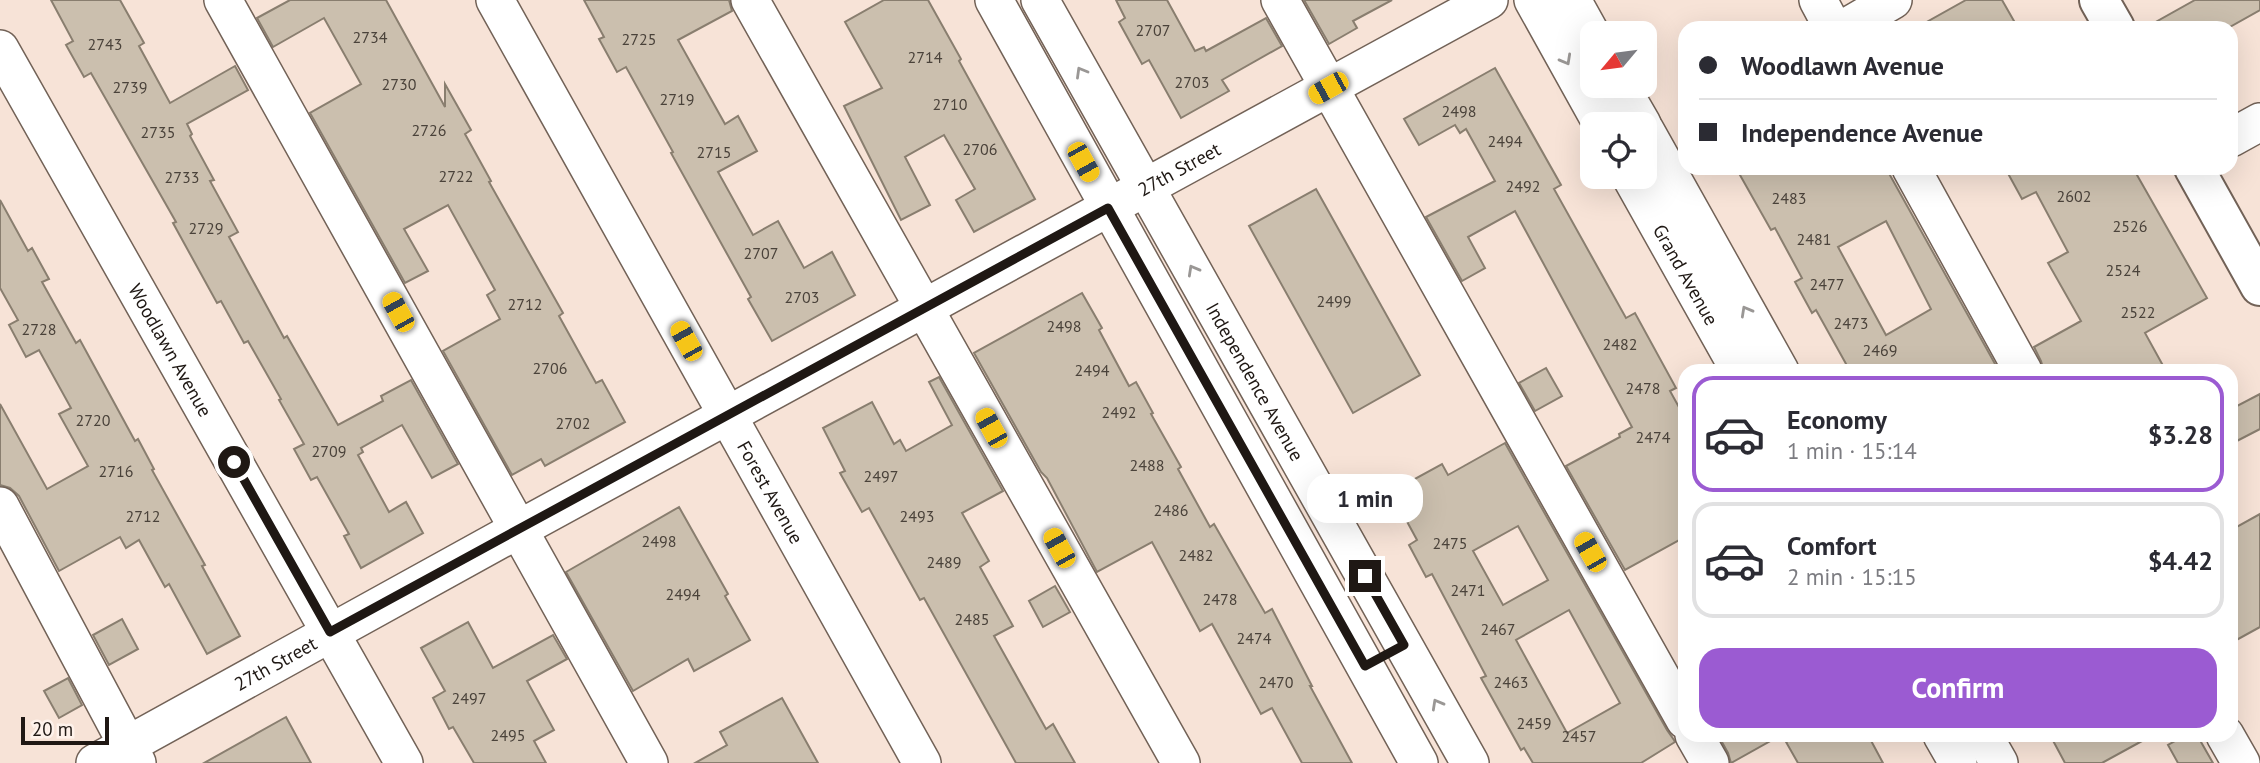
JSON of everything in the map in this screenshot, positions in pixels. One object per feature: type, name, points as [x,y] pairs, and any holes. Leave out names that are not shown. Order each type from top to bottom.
[{"type":"main road","points":[[2099,0],[2111,21]]},
{"type":"main road","points":[[2198,175],[2260,286]]},
{"type":"street","points":[[223,0],[649,763]]},
{"type":"street","name":"Forest Avenue","points":[[495,0],[922,763]]},
{"type":"street","points":[[750,0],[1181,763]]},
{"type":"street","points":[[994,0],[1419,763]]},
{"type":"street","name":"Independence Avenue","points":[[1040,0],[1470,763]]},
{"type":"street","points":[[1280,0],[1678,708]]},
{"type":"street","name":"27th Street","points":[[95,763],[132,754],[330,632],[1489,0]]},
{"type":"street","points":[[1533,0],[1595,112]]},
{"type":"street","points":[[1572,0],[1584,21]]},
{"type":"street","points":[[1818,0],[1829,21]]},
{"type":"street","points":[[1857,21],[1893,0]]},
{"type":"street","name":"Woodlawn Avenue","points":[[0,49],[404,763]]},
{"type":"street","points":[[2238,134],[2260,122]]},
{"type":"street","points":[[1657,151],[1776,364]]},
{"type":"street","points":[[1915,175],[2019,364]]},
{"type":"street","name":"Grand Avenue","points":[[1638,189],[1736,364]]},
{"type":"street","points":[[0,506],[132,754]]},
{"type":"street","points":[[1365,666],[1404,645]]},
{"type":"street","points":[[1698,742],[1710,763]]},
{"type":"street","points":[[1946,742],[1958,763]]},
{"type":"street","points":[[1987,742],[1999,763]]},
{"type":"street","points":[[2229,742],[2241,763]]},
{"type":"building","points":[[51,0],[120,0],[144,43],[139,46],[170,103],[235,66],[248,90],[187,124],[192,134],[190,136],[214,180],[210,181],[238,232],[229,237],[284,338],[287,336],[338,425],[383,401],[381,396],[411,380],[458,464],[432,478],[402,425],[361,448],[363,452],[358,455],[389,512],[406,502],[423,533],[361,568],[344,536],[349,534],[317,477],[311,480],[294,449],[304,444],[279,400],[281,399],[248,341],[244,343],[221,301],[217,303],[173,223],[176,222],[91,73],[84,77],[66,45],[73,41]]},
{"type":"building","points":[[290,0],[386,0],[445,107],[445,84],[471,130],[465,134],[491,181],[489,182],[563,313],[559,316],[596,383],[602,380],[625,422],[545,466],[541,459],[512,475],[443,351],[500,319],[487,295],[495,290],[448,205],[404,229],[428,271],[405,283],[310,113],[361,84],[324,18],[273,47],[257,18]]},
{"type":"building","points":[[584,0],[729,0],[732,11],[678,40],[725,124],[738,116],[757,151],[718,172],[753,235],[778,221],[804,268],[832,252],[855,295],[772,341],[748,299],[751,297],[626,67],[617,72],[599,39],[604,37]]},
{"type":"building","points":[[884,0],[928,0],[1035,199],[974,232],[956,200],[975,189],[944,135],[905,157],[930,205],[901,220],[844,106],[882,88],[845,22]]},
{"type":"building","points":[[1116,0],[1167,0],[1195,51],[1204,47],[1206,51],[1266,18],[1282,46],[1222,80],[1229,91],[1181,118],[1149,60],[1142,64],[1119,22],[1125,18]]},
{"type":"building","points":[[1304,0],[1392,0],[1353,21],[1357,28],[1329,44]]},
{"type":"building","points":[[1966,0],[2002,0],[2014,21],[1928,21]]},
{"type":"building","points":[[2195,0],[2260,0],[2260,10],[2238,22],[2158,21]]},
{"type":"building","points":[[1495,68],[1561,185],[1554,189],[1626,318],[1635,313],[1676,388],[1670,391],[1678,405],[1678,541],[1625,570],[1566,466],[1620,437],[1619,434],[1632,427],[1515,211],[1468,237],[1485,268],[1462,281],[1426,217],[1495,181],[1466,129],[1460,133],[1455,125],[1419,145],[1404,119]]},
{"type":"building","points":[[1740,175],[1890,175],[1995,364],[1846,364],[1816,310],[1812,313],[1795,282],[1802,278],[1775,228],[1771,230]],"holes":[[[1886,221],[1931,309],[1886,335],[1838,247]]]},
{"type":"building","points":[[2009,175],[2137,175],[2207,298],[2145,333],[2162,364],[2042,364],[2034,347],[2081,321],[2048,263],[2068,252],[2036,192],[2022,199]]},
{"type":"building","points":[[1316,189],[1420,375],[1353,413],[1249,226]]},
{"type":"building","points":[[0,200],[28,251],[32,248],[49,279],[42,282],[76,343],[80,340],[135,441],[138,439],[240,636],[207,654],[169,584],[165,587],[139,540],[126,548],[120,537],[59,571],[19,496],[10,488],[0,485],[0,404],[47,489],[88,466],[59,414],[71,408],[39,350],[26,357],[9,325],[18,320],[0,288]]},
{"type":"building","points":[[1082,293],[1129,386],[1136,382],[1153,413],[1151,414],[1181,467],[1178,469],[1210,527],[1214,524],[1265,613],[1272,609],[1352,763],[1302,763],[1272,708],[1261,714],[1212,624],[1200,631],[1152,542],[1097,572],[1047,478],[1041,472],[974,353]]},
{"type":"building","points":[[1546,368],[1562,396],[1535,411],[1519,383]]},
{"type":"building","points":[[939,377],[1003,491],[962,513],[989,561],[980,567],[1013,626],[994,636],[1046,729],[1053,724],[1075,763],[1016,763],[924,598],[920,600],[869,508],[862,512],[840,473],[845,471],[823,428],[872,402],[894,444],[900,440],[906,451],[952,425],[929,382]]},
{"type":"building","points":[[2260,394],[2260,429],[2238,440],[2238,405]]},
{"type":"building","points":[[1505,443],[1675,742],[1641,763],[1533,763],[1524,748],[1521,750],[1481,678],[1486,676],[1432,574],[1426,577],[1409,545],[1417,540],[1391,492],[1442,464],[1448,475]],"holes":[[[1518,526],[1548,580],[1503,605],[1473,551]],[[1569,610],[1620,703],[1567,733],[1516,640]]]},
{"type":"building","points":[[679,507],[728,594],[725,596],[750,640],[694,671],[688,659],[633,691],[566,572]]},
{"type":"building","points":[[2260,514],[2260,627],[2238,639],[2238,526]]},
{"type":"building","points":[[1055,586],[1070,612],[1043,627],[1029,601]]},
{"type":"building","points":[[122,619],[138,649],[109,665],[93,635]]},
{"type":"building","points":[[468,622],[493,668],[553,635],[567,659],[527,681],[554,730],[534,741],[546,763],[474,763],[453,727],[449,729],[433,698],[445,691],[421,648]]},
{"type":"building","points":[[68,678],[82,705],[59,718],[44,691]]},
{"type":"building","points":[[782,698],[818,763],[695,763],[727,745],[720,732]]},
{"type":"building","points":[[286,717],[311,763],[204,763]]},
{"type":"building","points":[[1722,742],[1768,742],[1731,763]]},
{"type":"building","points":[[1786,742],[1872,742],[1883,763],[1798,763]]},
{"type":"building","points":[[2054,742],[2140,742],[2102,763],[2065,763]]},
{"type":"building","points":[[2173,742],[2201,742],[2213,763],[2178,763],[2168,745]]},
{"type":"route","points":[[234,462],[330,632],[1108,208],[1365,666],[1404,645],[1365,576]]}]
